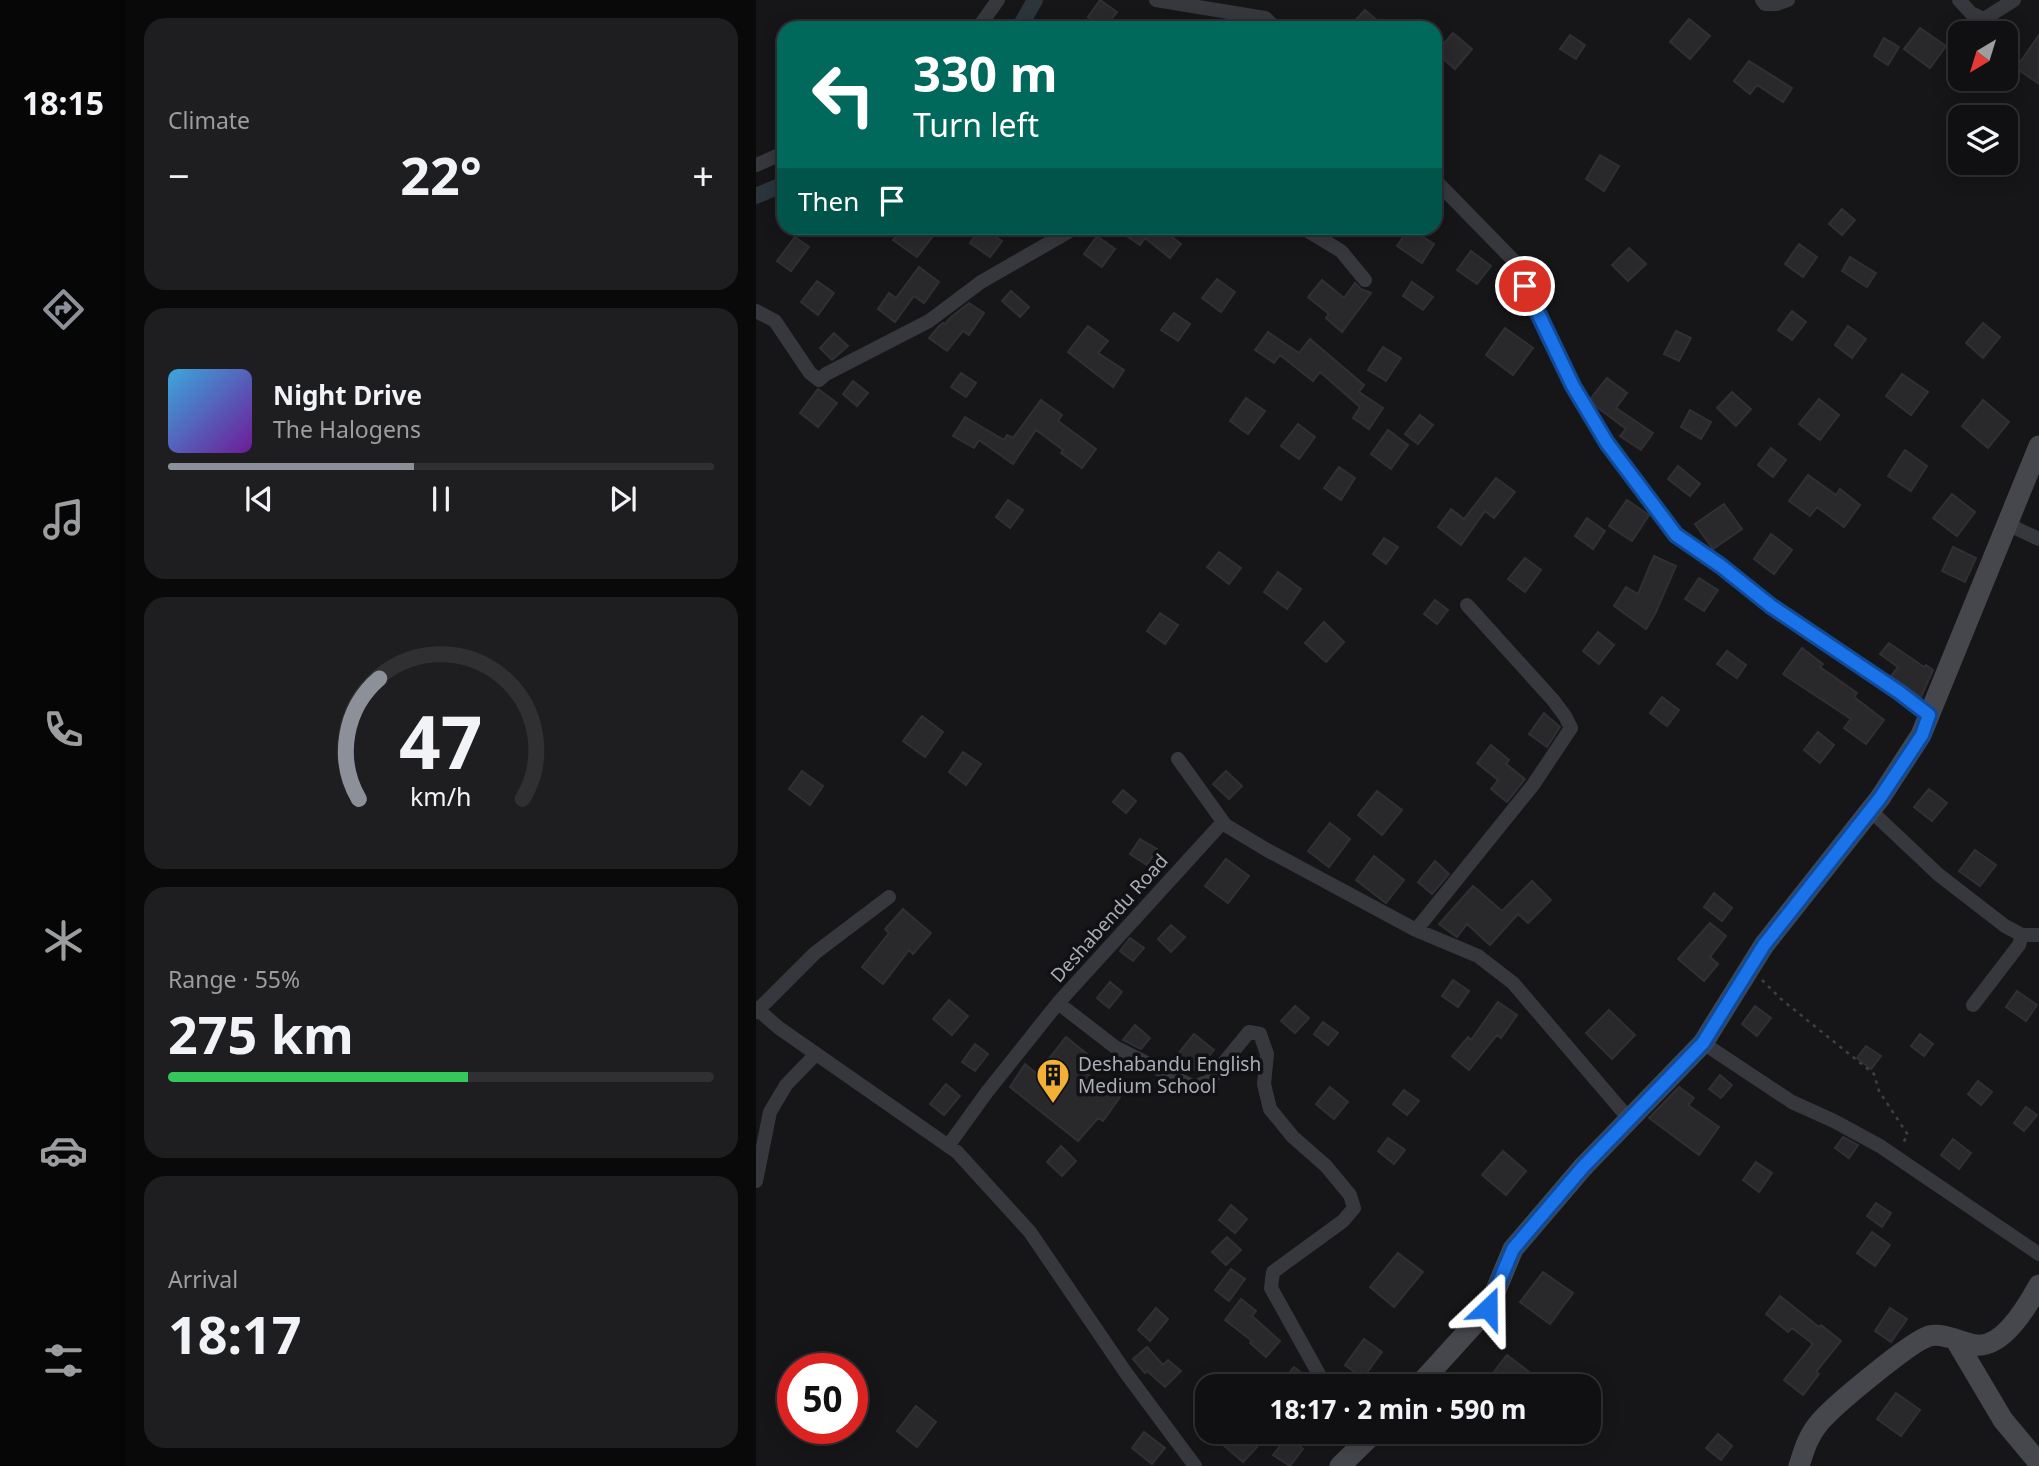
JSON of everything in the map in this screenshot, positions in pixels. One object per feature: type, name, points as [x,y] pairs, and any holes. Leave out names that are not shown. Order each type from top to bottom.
[{"type":"main road","points":[[1429,1374],[1488,1308],[1513,1249],[1583,1167],[1703,1043],[1764,945],[1871,811],[1922,735],[2039,446]]},
{"type":"main road","points":[[1799,1466],[1807,1440],[1820,1422],[1855,1390],[1902,1354],[1929,1336],[1977,1345],[1992,1343],[2026,1309],[2039,1285]]},
{"type":"main road","points":[[1955,1339],[2003,1420],[2039,1463]]},
{"type":"main road","points":[[1340,1466],[1361,1444]]},
{"type":"street","points":[[983,21],[998,0]]},
{"type":"street","points":[[1156,0],[1265,18],[1268,21]]},
{"type":"street","points":[[1762,0],[1765,4],[1777,4],[1788,0]]},
{"type":"street","points":[[1959,0],[1971,13],[1984,19],[2014,0]]},
{"type":"street","points":[[756,164],[777,156]]},
{"type":"street","points":[[1442,187],[1513,260],[1573,386],[1607,443],[1676,535],[1721,566],[1771,606],[1929,715]]},
{"type":"street","points":[[756,310],[775,321],[810,373],[820,380],[826,374],[929,321],[981,282],[1063,235]]},
{"type":"street","points":[[1315,235],[1341,251],[1365,279]]},
{"type":"street","points":[[2007,524],[2039,539]]},
{"type":"street","points":[[1416,930],[1533,785],[1571,728],[1553,700],[1466,606]]},
{"type":"street","points":[[1178,759],[1224,823],[1267,850],[1416,930],[1478,956],[1513,983],[1630,1120]]},
{"type":"street","points":[[1871,811],[1939,875],[2005,926],[2022,935],[2039,935]]},
{"type":"street","name":"Deshabendu Road","points":[[1224,823],[1217,825],[1058,1003],[1115,1047],[1194,1087],[1209,1082],[1249,1032],[1260,1034],[1267,1054],[1265,1084],[1270,1109],[1293,1137],[1326,1166],[1350,1195],[1354,1208],[1343,1221],[1273,1272],[1271,1288],[1319,1374]]},
{"type":"street","points":[[890,897],[816,953],[757,1010],[957,1152],[1030,1232],[1126,1373],[1195,1466]]},
{"type":"street","points":[[1973,1004],[2019,945],[2022,935]]},
{"type":"street","points":[[948,1146],[1058,1003]]},
{"type":"street","points":[[1703,1043],[1792,1102],[1834,1121],[1895,1156],[2039,1254]]},
{"type":"street","points":[[756,1181],[770,1112],[786,1085],[816,1054]]},
{"type":"path","points":[[1749,968],[1781,999],[1874,1074],[1878,1091],[1908,1135],[1895,1156]]},
{"type":"building","points":[[1100,0],[1117,12],[1110,21],[1094,21],[1088,17]]},
{"type":"building","points":[[1365,10],[1378,21],[1355,21]]},
{"type":"building","points":[[1689,19],[1710,36],[1690,59],[1670,42]]},
{"type":"building","points":[[1920,28],[1946,46],[1930,68],[1904,49]]},
{"type":"building","points":[[1453,33],[1472,49],[1455,69],[1442,58],[1442,46]]},
{"type":"building","points":[[1570,35],[1585,45],[1576,59],[1560,49]]},
{"type":"building","points":[[2039,35],[2039,84],[2018,69],[2018,65]]},
{"type":"building","points":[[1884,38],[1899,47],[1888,65],[1874,56]]},
{"type":"building","points":[[1749,61],[1792,88],[1783,102],[1757,85],[1750,94],[1734,81]]},
{"type":"building","points":[[1600,155],[1619,166],[1604,191],[1586,179]]},
{"type":"building","points":[[1842,209],[1855,220],[1842,235],[1829,224]]},
{"type":"building","points":[[897,235],[933,236],[917,257],[893,240]]},
{"type":"building","points":[[976,235],[992,235],[1002,241],[990,257],[970,243]]},
{"type":"building","points":[[1125,235],[1169,235],[1181,244],[1170,258],[1145,238],[1140,245]]},
{"type":"building","points":[[1404,235],[1420,235],[1434,244],[1422,263],[1397,246]]},
{"type":"building","points":[[1097,236],[1115,249],[1102,267],[1084,254]]},
{"type":"building","points":[[795,237],[809,247],[791,271],[777,261]]},
{"type":"building","points":[[1799,244],[1817,257],[1803,277],[1785,264]]},
{"type":"building","points":[[1629,248],[1646,264],[1628,281],[1612,265]]},
{"type":"building","points":[[1471,251],[1491,266],[1477,284],[1457,270]]},
{"type":"building","points":[[1850,257],[1876,273],[1867,287],[1842,271]]},
{"type":"building","points":[[919,267],[939,282],[924,303],[914,296],[895,322],[878,309],[889,293],[896,298]]},
{"type":"building","points":[[1217,279],[1235,292],[1221,312],[1202,298]]},
{"type":"building","points":[[1322,280],[1344,298],[1355,283],[1371,293],[1342,332],[1326,318],[1329,314],[1308,297]]},
{"type":"building","points":[[817,281],[834,293],[818,315],[801,302]]},
{"type":"building","points":[[1412,282],[1433,297],[1423,310],[1403,296]]},
{"type":"building","points":[[1011,291],[1029,307],[1020,317],[1002,301]]},
{"type":"building","points":[[969,303],[984,313],[969,335],[963,331],[947,351],[929,338],[939,326]]},
{"type":"building","points":[[1792,311],[1806,322],[1792,340],[1778,330]]},
{"type":"building","points":[[1174,313],[1190,324],[1178,341],[1161,330]]},
{"type":"building","points":[[1983,323],[2000,337],[1983,358],[1966,343]]},
{"type":"building","points":[[1088,326],[1108,341],[1098,353],[1124,370],[1113,387],[1068,352]]},
{"type":"building","points":[[1848,326],[1866,339],[1852,358],[1835,345]]},
{"type":"building","points":[[1505,328],[1533,348],[1513,375],[1486,355]]},
{"type":"building","points":[[1676,331],[1691,338],[1679,361],[1664,354]]},
{"type":"building","points":[[1268,332],[1299,353],[1310,339],[1364,385],[1359,392],[1383,408],[1369,429],[1353,418],[1360,407],[1320,372],[1313,381],[1280,355],[1274,363],[1255,350]]},
{"type":"building","points":[[834,333],[848,346],[832,360],[820,348]]},
{"type":"building","points":[[1383,347],[1401,358],[1386,381],[1368,370]]},
{"type":"building","points":[[961,373],[976,383],[966,397],[951,387]]},
{"type":"building","points":[[1902,374],[1928,392],[1911,415],[1886,396]]},
{"type":"building","points":[[1607,378],[1627,393],[1616,408],[1653,433],[1641,450],[1620,436],[1626,429],[1597,407],[1591,398]]},
{"type":"building","points":[[853,381],[868,393],[857,406],[843,394]]},
{"type":"building","points":[[818,389],[837,403],[818,427],[800,413]]},
{"type":"building","points":[[1732,392],[1751,409],[1736,426],[1717,408]]},
{"type":"building","points":[[1246,398],[1265,411],[1248,434],[1230,421]]},
{"type":"building","points":[[1819,399],[1839,415],[1820,440],[1799,424]]},
{"type":"building","points":[[1041,400],[1062,415],[1058,421],[1096,449],[1082,468],[1036,430],[1013,464],[979,440],[974,448],[953,436],[965,417],[1004,440],[1007,435],[1013,438]]},
{"type":"building","points":[[1983,400],[2009,422],[1988,448],[1962,426]]},
{"type":"building","points":[[1690,410],[1711,422],[1701,439],[1681,427]]},
{"type":"building","points":[[1420,415],[1433,425],[1418,444],[1405,434]]},
{"type":"building","points":[[1298,424],[1315,437],[1299,459],[1281,446]]},
{"type":"building","points":[[1388,430],[1408,445],[1391,469],[1371,454]]},
{"type":"building","points":[[1771,448],[1786,460],[1773,477],[1758,465]]},
{"type":"building","points":[[1905,450],[1927,466],[1911,491],[1888,476]]},
{"type":"building","points":[[1678,466],[1700,484],[1690,496],[1668,479]]},
{"type":"building","points":[[1339,467],[1355,478],[1341,500],[1324,488]]},
{"type":"building","points":[[1808,475],[1836,495],[1840,489],[1860,505],[1844,527],[1817,507],[1810,516],[1789,501]]},
{"type":"building","points":[[1496,478],[1515,492],[1494,518],[1485,511],[1461,545],[1438,527],[1451,509],[1464,519]]},
{"type":"building","points":[[1952,494],[1975,512],[1957,536],[1933,518]]},
{"type":"building","points":[[1008,500],[1023,510],[1010,528],[996,517]]},
{"type":"building","points":[[1627,500],[1649,515],[1632,541],[1609,526]]},
{"type":"building","points":[[1724,504],[1742,529],[1713,549],[1695,524]]},
{"type":"building","points":[[1587,518],[1605,531],[1593,549],[1575,536]]},
{"type":"building","points":[[1771,534],[1792,550],[1774,574],[1754,559]]},
{"type":"building","points":[[1384,538],[1398,547],[1386,564],[1373,554]]},
{"type":"building","points":[[1953,547],[1976,558],[1965,582],[1942,571]]},
{"type":"building","points":[[1219,552],[1241,568],[1229,584],[1207,567]]},
{"type":"building","points":[[1654,556],[1676,566],[1646,629],[1614,606],[1626,587],[1638,594]]},
{"type":"building","points":[[1525,558],[1541,570],[1525,592],[1508,579]]},
{"type":"building","points":[[1278,572],[1301,589],[1287,609],[1264,592]]},
{"type":"building","points":[[1699,578],[1718,590],[1704,611],[1685,599]]},
{"type":"building","points":[[1435,600],[1448,610],[1437,624],[1424,614]]},
{"type":"building","points":[[1160,613],[1178,625],[1165,644],[1147,631]]},
{"type":"building","points":[[1324,622],[1344,642],[1326,662],[1305,643]]},
{"type":"building","points":[[1598,632],[1614,645],[1599,664],[1583,651]]},
{"type":"building","points":[[1889,643],[1924,667],[1926,665],[1933,670],[1921,697],[1891,676],[1898,667],[1880,654]]},
{"type":"building","points":[[1802,648],[1823,664],[1820,667],[1857,693],[1854,697],[1884,720],[1866,744],[1844,728],[1851,719],[1783,674]]},
{"type":"building","points":[[1727,651],[1746,665],[1737,678],[1717,664]]},
{"type":"building","points":[[1662,697],[1679,710],[1667,726],[1650,713]]},
{"type":"building","points":[[1544,713],[1560,727],[1547,747],[1529,734]]},
{"type":"building","points":[[922,716],[943,732],[925,757],[903,741]]},
{"type":"building","points":[[1818,732],[1834,745],[1820,763],[1804,750]]},
{"type":"building","points":[[1491,745],[1509,760],[1506,764],[1525,779],[1507,802],[1491,789],[1498,780],[1477,763]]},
{"type":"building","points":[[963,752],[981,764],[966,785],[949,772]]},
{"type":"building","points":[[802,771],[823,786],[810,805],[789,789]]},
{"type":"building","points":[[1226,771],[1242,786],[1229,799],[1213,784]]},
{"type":"building","points":[[1929,789],[1947,803],[1932,821],[1914,807]]},
{"type":"building","points":[[1123,790],[1136,801],[1126,813],[1113,802]]},
{"type":"building","points":[[1377,791],[1402,810],[1382,835],[1358,815]]},
{"type":"building","points":[[1330,823],[1350,839],[1329,867],[1308,851]]},
{"type":"building","points":[[1140,839],[1157,849],[1147,865],[1130,854]]},
{"type":"building","points":[[1975,850],[1996,865],[1980,886],[1959,871]]},
{"type":"building","points":[[1374,856],[1404,880],[1386,903],[1356,880]]},
{"type":"building","points":[[1226,859],[1249,876],[1228,903],[1205,886]]},
{"type":"building","points":[[1435,861],[1449,874],[1432,894],[1418,882]]},
{"type":"building","points":[[1532,881],[1551,900],[1528,923],[1518,914],[1490,945],[1467,924],[1457,937],[1439,924],[1473,886],[1502,911]]},
{"type":"building","points":[[1714,893],[1732,908],[1722,921],[1704,907]]},
{"type":"building","points":[[903,909],[931,933],[913,954],[909,950],[883,984],[862,967],[889,933],[885,929]]},
{"type":"building","points":[[1710,923],[1726,936],[1710,957],[1718,964],[1704,981],[1678,959]]},
{"type":"building","points":[[1171,925],[1185,937],[1171,952],[1158,939]]},
{"type":"building","points":[[1130,938],[1144,948],[1133,961],[1120,951]]},
{"type":"building","points":[[1453,980],[1469,991],[1458,1007],[1442,996]]},
{"type":"building","points":[[1110,982],[1122,992],[1109,1008],[1097,998]]},
{"type":"building","points":[[2017,991],[2037,1005],[2026,1021],[2006,1007]]},
{"type":"building","points":[[949,1000],[968,1016],[952,1035],[933,1019]]},
{"type":"building","points":[[1498,1002],[1517,1015],[1501,1038],[1497,1035],[1469,1070],[1452,1056],[1468,1037],[1471,1040]]},
{"type":"building","points":[[1295,1006],[1309,1018],[1295,1033],[1281,1021]]},
{"type":"building","points":[[1755,1006],[1771,1018],[1757,1036],[1742,1024]]},
{"type":"building","points":[[1609,1010],[1635,1035],[1612,1059],[1586,1033]]},
{"type":"building","points":[[1323,1022],[1338,1033],[1328,1045],[1314,1034]]},
{"type":"building","points":[[1135,1025],[1150,1038],[1141,1049],[1123,1040]]},
{"type":"building","points":[[1194,1034],[1214,1050],[1196,1071],[1177,1055]]},
{"type":"building","points":[[1920,1034],[1933,1044],[1924,1056],[1911,1046]]},
{"type":"building","points":[[1066,1037],[1087,1054],[1077,1067],[1120,1097],[1103,1121],[1098,1118],[1078,1141],[1010,1087],[1025,1064],[1037,1074]]},
{"type":"building","points":[[975,1044],[988,1054],[975,1071],[962,1062]]},
{"type":"building","points":[[1866,1046],[1881,1056],[1871,1069],[1857,1058]]},
{"type":"building","points":[[1720,1075],[1732,1085],[1721,1098],[1709,1089]]},
{"type":"building","points":[[1978,1081],[1992,1092],[1981,1105],[1968,1094]]},
{"type":"building","points":[[946,1084],[960,1096],[944,1115],[930,1104]]},
{"type":"building","points":[[1330,1087],[1348,1102],[1334,1119],[1316,1104]]},
{"type":"building","points":[[1679,1087],[1694,1098],[1688,1105],[1719,1127],[1699,1155],[1649,1118]]},
{"type":"building","points":[[1404,1090],[1419,1101],[1407,1115],[1393,1104]]},
{"type":"building","points":[[2026,1107],[2037,1115],[2024,1131],[2014,1123]]},
{"type":"building","points":[[1843,1137],[1858,1145],[1849,1158],[1835,1148]]},
{"type":"building","points":[[1388,1138],[1405,1150],[1394,1164],[1378,1151]]},
{"type":"building","points":[[1953,1139],[1971,1153],[1959,1169],[1941,1155]]},
{"type":"building","points":[[1061,1146],[1076,1161],[1062,1176],[1047,1162]]},
{"type":"building","points":[[1503,1151],[1526,1171],[1506,1195],[1482,1175]]},
{"type":"building","points":[[1756,1162],[1772,1173],[1759,1192],[1743,1180]]},
{"type":"building","points":[[1876,1203],[1891,1213],[1882,1227],[1867,1216]]},
{"type":"building","points":[[1231,1205],[1247,1219],[1235,1233],[1219,1220]]},
{"type":"building","points":[[1872,1232],[1890,1245],[1875,1266],[1857,1253]]},
{"type":"building","points":[[1227,1237],[1241,1250],[1226,1265],[1212,1252]]},
{"type":"building","points":[[1398,1253],[1423,1272],[1394,1307],[1370,1287]]},
{"type":"building","points":[[1231,1269],[1245,1279],[1229,1301],[1215,1290]]},
{"type":"building","points":[[1543,1272],[1573,1293],[1550,1324],[1520,1302]]},
{"type":"building","points":[[1780,1296],[1841,1341],[1816,1372],[1819,1374],[1803,1395],[1784,1380],[1813,1344],[1792,1328],[1788,1332],[1766,1314]]},
{"type":"building","points":[[1241,1299],[1256,1311],[1252,1316],[1280,1341],[1266,1357],[1250,1343],[1252,1341],[1225,1320]]},
{"type":"building","points":[[1156,1308],[1168,1319],[1150,1341],[1138,1330]]},
{"type":"building","points":[[1890,1308],[1907,1319],[1891,1342],[1875,1331]]},
{"type":"building","points":[[1364,1339],[1382,1352],[1366,1374],[1357,1374],[1345,1365]]},
{"type":"building","points":[[1147,1347],[1163,1365],[1168,1360],[1181,1371],[1165,1387],[1147,1371],[1145,1373],[1133,1359]]},
{"type":"building","points":[[1507,1355],[1532,1374],[1492,1374]]},
{"type":"building","points":[[1294,1367],[1303,1374],[1288,1374]]},
{"type":"building","points":[[1896,1393],[1920,1410],[1901,1436],[1877,1419]]},
{"type":"building","points":[[916,1406],[936,1422],[917,1447],[897,1431]]},
{"type":"building","points":[[1144,1432],[1165,1448],[1152,1464],[1132,1448]]},
{"type":"building","points":[[1718,1434],[1732,1446],[1721,1460],[1706,1448]]},
{"type":"building","points":[[1222,1444],[1253,1444],[1257,1447],[1243,1462]]},
{"type":"building","points":[[1282,1444],[1296,1444],[1303,1449],[1290,1466],[1273,1455]]},
{"type":"waterway","points":[[1023,21],[1035,0]]},
{"type":"waterway","points":[[756,196],[777,187]]},
{"type":"place","name":"Deshabandu English Medium School","points":[[1053,1105]]},
{"type":"route","points":[[1488,1308],[1513,1249],[1583,1167],[1703,1043],[1764,945],[1880,798],[1922,735],[1929,715],[1771,606],[1721,566],[1676,535],[1607,443],[1573,386],[1525,286]]}]
